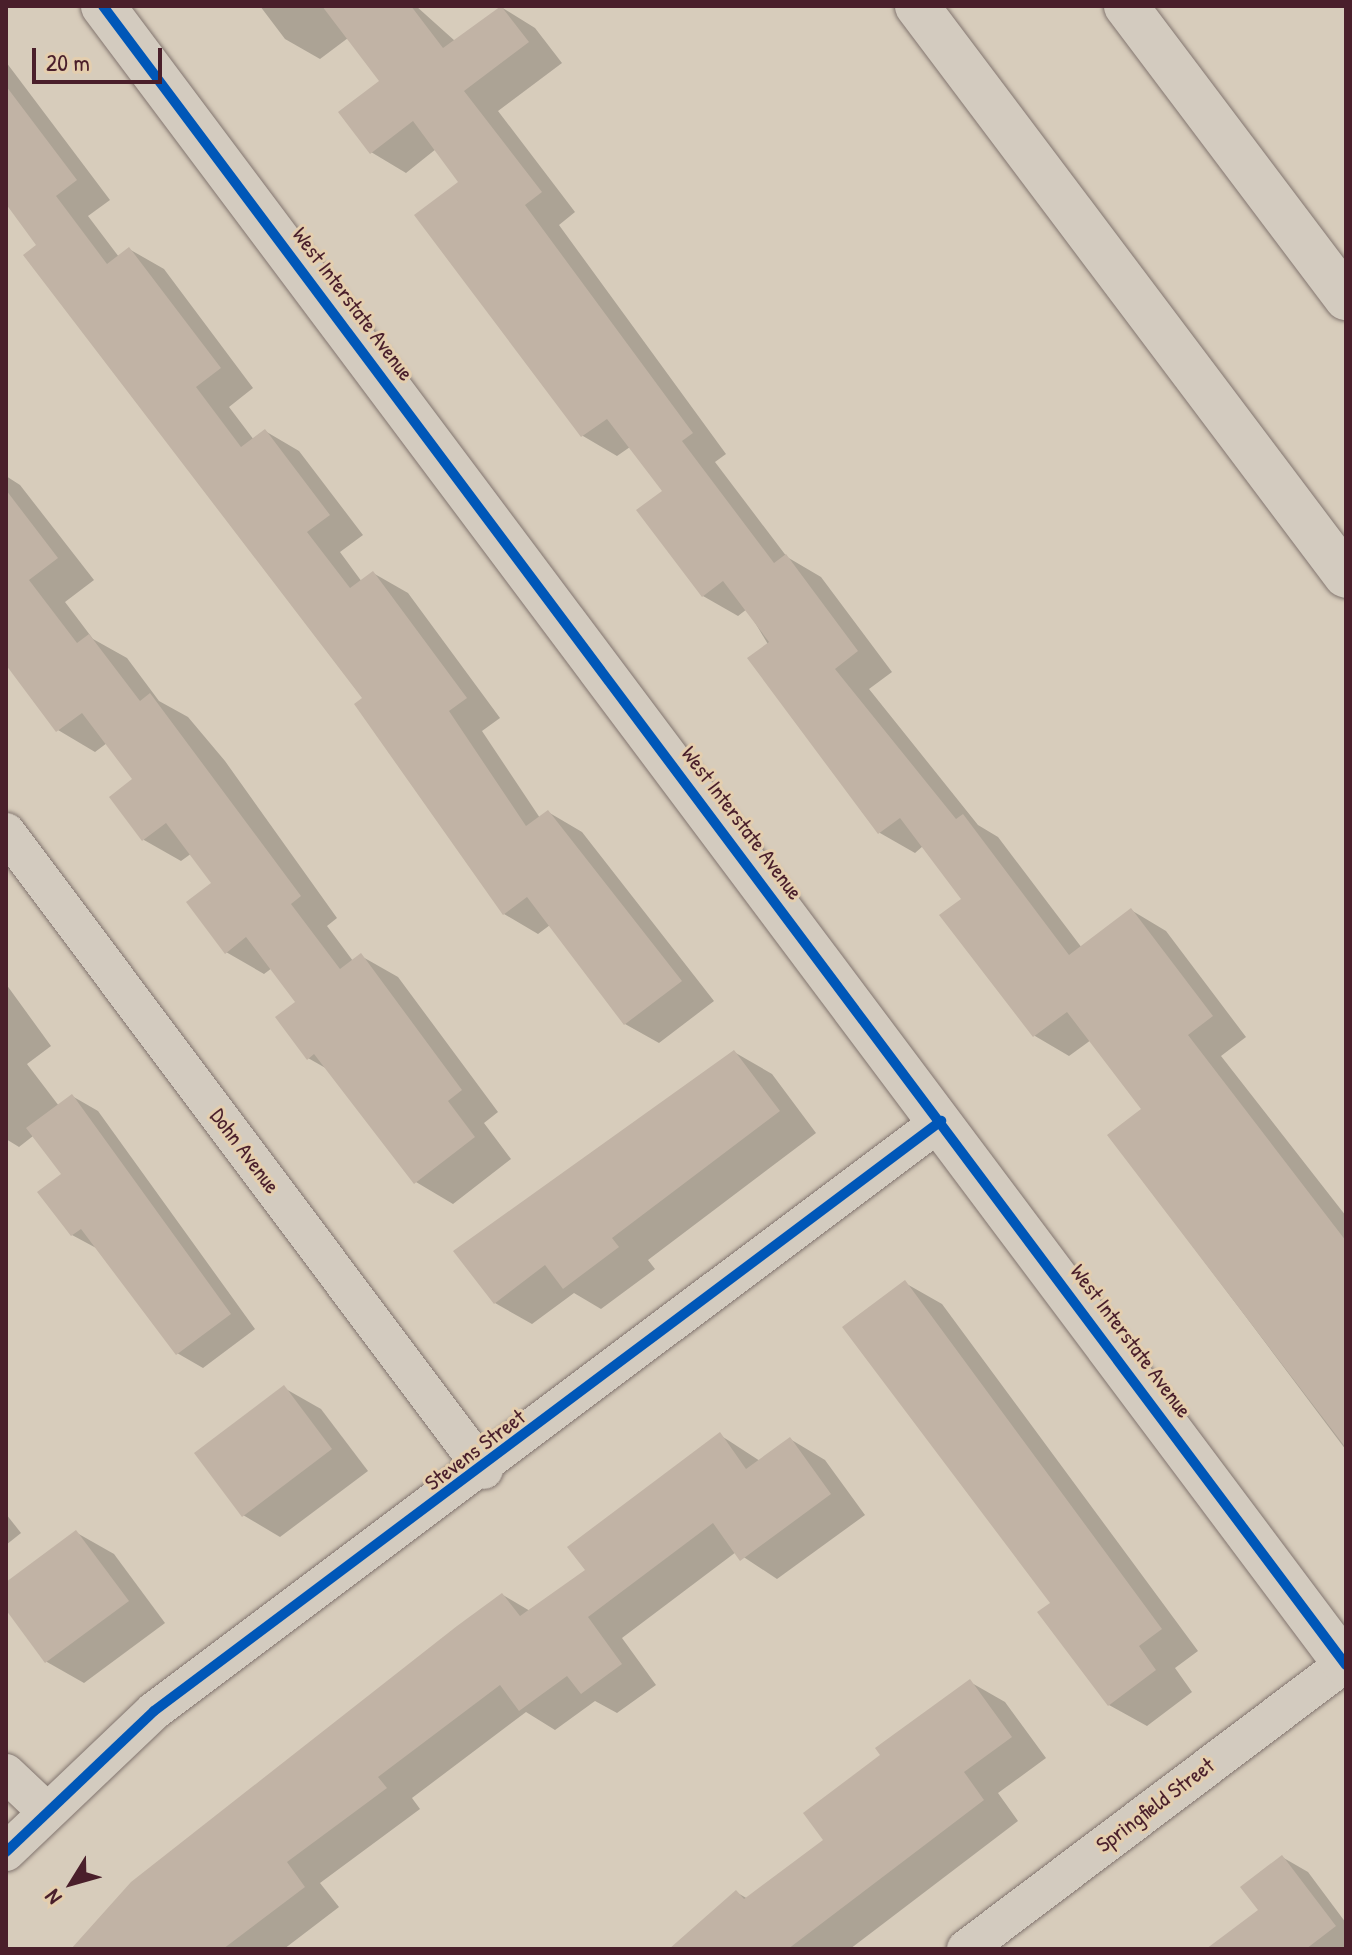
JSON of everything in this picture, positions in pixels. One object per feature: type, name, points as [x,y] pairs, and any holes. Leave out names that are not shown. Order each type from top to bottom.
[{"type":"main road","name":"West Interstate Avenue","points":[[103,6],[1346,1664]]},
{"type":"main road","points":[[917,6],[1346,576]]},
{"type":"main road","points":[[1126,6],[1346,298]]},
{"type":"street","name":"Dohn Avenue","points":[[6,832],[484,1470]]},
{"type":"street","name":"Stevens Street","points":[[6,1852],[154,1711],[484,1470],[941,1121]]},
{"type":"street","name":"Springfield Street","points":[[966,1949],[1346,1664]]},
{"type":"street","points":[[6,1773],[46,1811]]},
{"type":"building","points":[[322,6],[411,6],[443,48],[501,6],[529,42],[464,91],[542,192],[525,205],[693,433],[682,441],[774,563],[786,554],[858,651],[835,669],[956,819],[963,814],[1069,955],[1131,908],[1213,1016],[1188,1035],[1346,1241],[1346,1448],[1107,1135],[1141,1109],[1067,1012],[1033,1037],[939,915],[961,899],[900,818],[878,834],[747,658],[769,642],[723,581],[702,597],[636,510],[662,491],[607,419],[581,437],[414,215],[458,182],[413,121],[370,154],[338,112],[379,81]]},
{"type":"building","points":[[6,86],[77,180],[56,196],[107,264],[129,247],[221,368],[196,387],[241,447],[265,429],[330,515],[307,532],[350,588],[373,571],[467,698],[449,711],[526,826],[548,810],[682,981],[624,1025],[527,897],[503,915],[354,704],[362,698],[23,255],[36,245],[6,204]]},
{"type":"building","points":[[6,490],[58,558],[29,580],[77,643],[89,634],[140,701],[150,693],[301,896],[291,904],[340,969],[361,953],[462,1090],[448,1101],[475,1137],[414,1184],[314,1054],[307,1060],[275,1017],[295,1002],[246,937],[225,954],[186,902],[211,883],[166,823],[142,841],[109,797],[132,779],[82,713],[56,732],[6,665]]},
{"type":"building","points":[[734,1050],[780,1111],[612,1238],[619,1247],[563,1289],[545,1265],[494,1304],[453,1251]]},
{"type":"building","points":[[72,1094],[231,1314],[176,1355],[81,1229],[71,1236],[37,1192],[61,1174],[26,1128]]},
{"type":"building","points":[[905,1280],[1162,1629],[1139,1646],[1156,1670],[1108,1706],[1037,1612],[1050,1603],[842,1327]]},
{"type":"building","points":[[284,1385],[332,1449],[242,1517],[194,1453]]},
{"type":"building","points":[[720,1432],[746,1469],[790,1437],[831,1494],[740,1561],[713,1523],[588,1617],[622,1664],[581,1694],[567,1676],[519,1711],[500,1685],[378,1777],[387,1788],[287,1862],[305,1887],[223,1949],[71,1949],[131,1882],[457,1626],[502,1593],[520,1616],[585,1570],[567,1547]]},
{"type":"building","points":[[76,1530],[129,1601],[45,1663],[6,1610],[6,1582]]},
{"type":"building","points":[[970,1679],[1012,1737],[964,1772],[984,1800],[788,1949],[669,1949],[736,1890],[744,1899],[823,1840],[803,1813],[880,1755],[875,1748]]},
{"type":"building","points":[[1282,1855],[1336,1926],[1306,1949],[1206,1949],[1258,1910],[1240,1887]]},
{"type":"cycle path","points":[[103,6],[1346,1665]]},
{"type":"cycle path","points":[[6,1852],[154,1711],[941,1121]]}]
